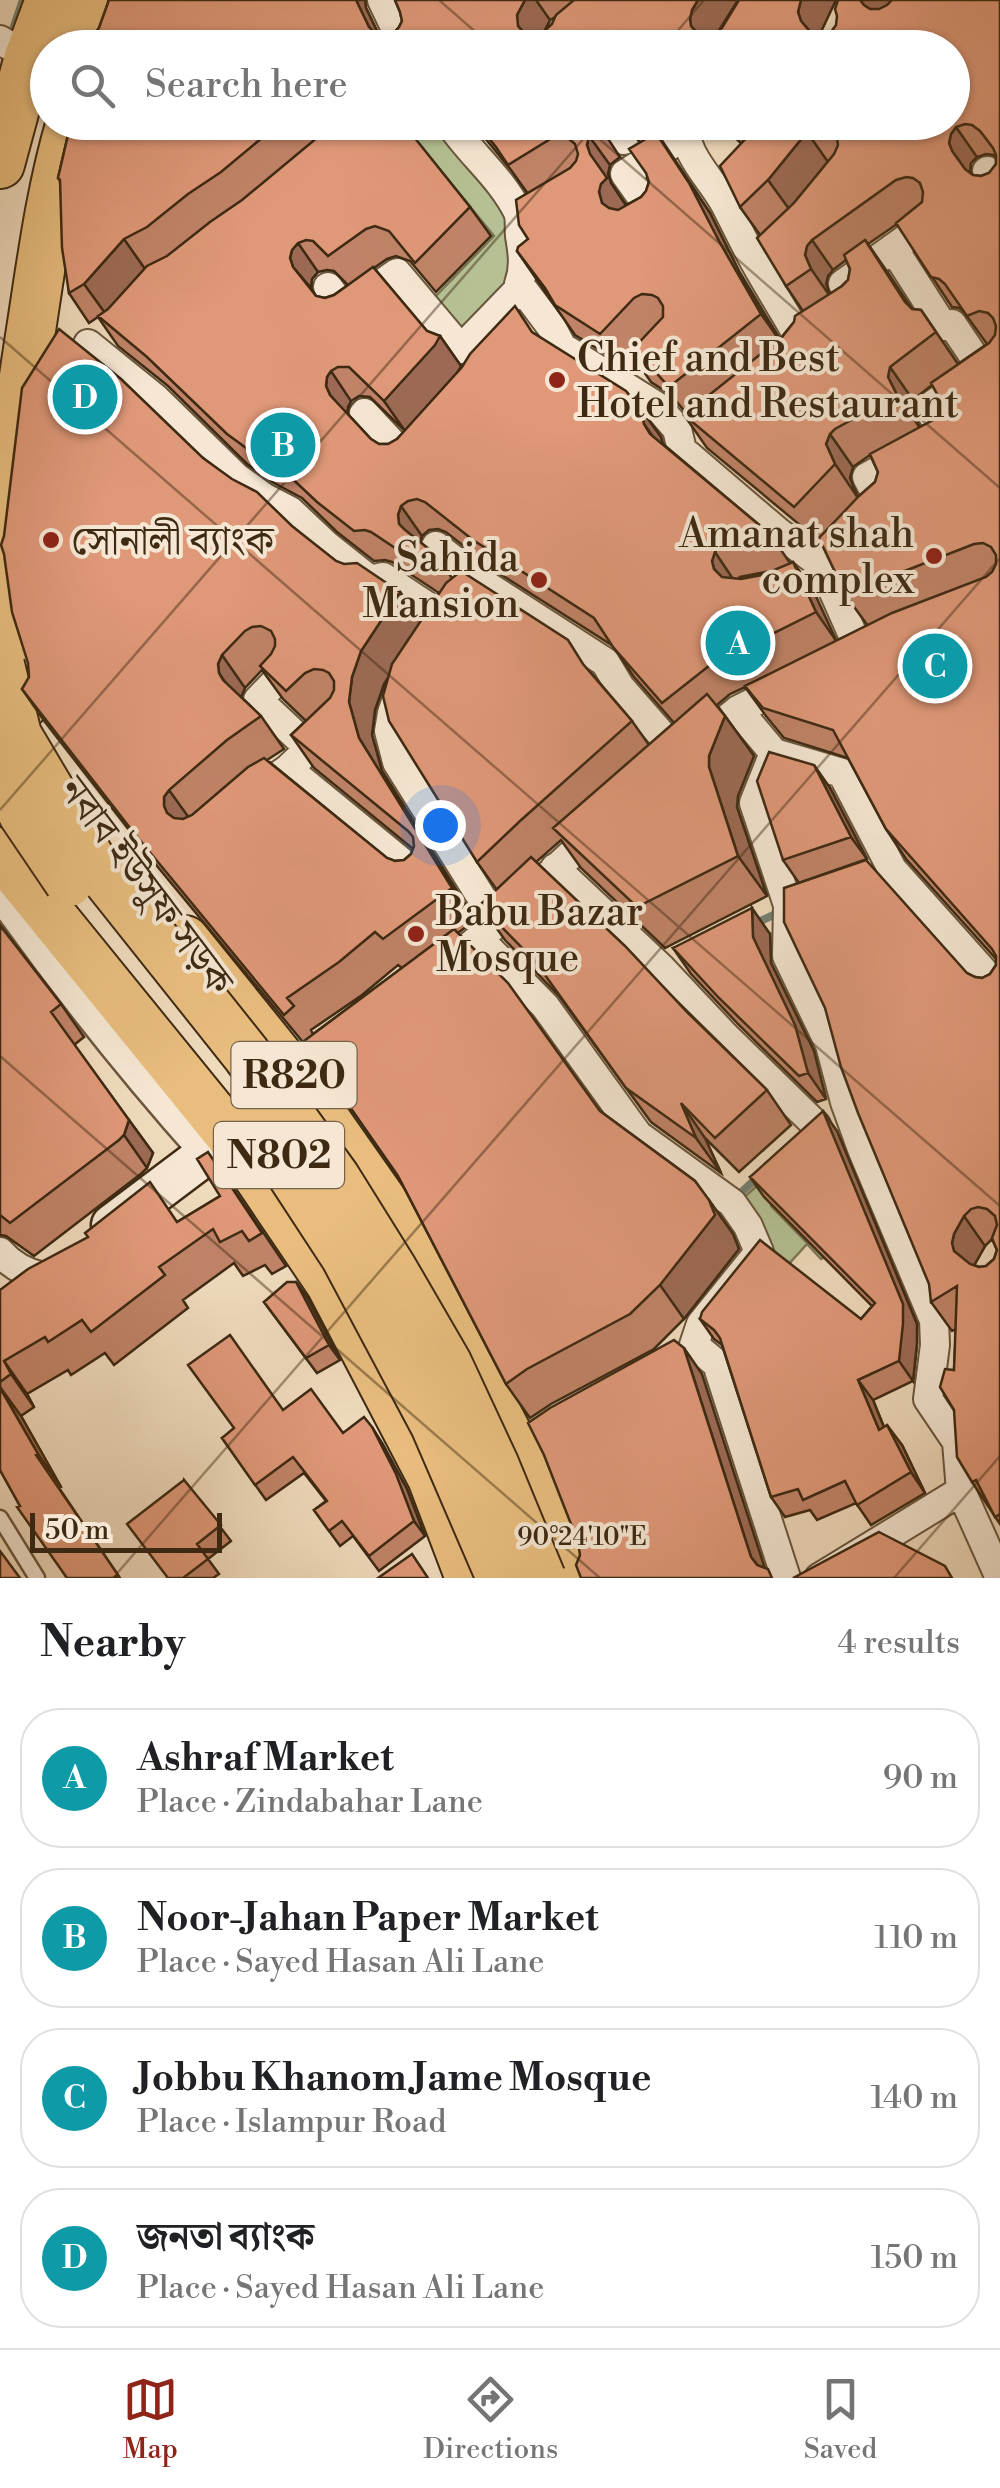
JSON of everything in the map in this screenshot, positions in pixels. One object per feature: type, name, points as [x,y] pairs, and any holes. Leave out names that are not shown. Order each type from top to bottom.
[{"type":"highway","points":[[0,164],[23,56],[30,0]]},
{"type":"highway","points":[[36,30],[50,0]]},
{"type":"highway","points":[[51,30],[84,0]]},
{"type":"highway","points":[[101,30],[112,0]]},
{"type":"highway","points":[[40,351],[36,162],[43,140]]},
{"type":"highway","points":[[0,566],[7,494],[40,351],[57,169],[66,140]]},
{"type":"highway","name":"নবাব ইউসুফ সড়ক","points":[[0,590],[8,651],[29,716],[81,807],[155,904],[304,1073],[398,1223],[513,1451],[537,1490],[571,1578]]},
{"type":"highway","name":"N802","points":[[0,665],[18,735],[80,842],[246,1054],[334,1178],[446,1363],[513,1451],[541,1578]]},
{"type":"highway","name":"N802","points":[[0,769],[24,814],[74,890],[253,1116],[345,1256],[435,1425],[500,1578]]},
{"type":"highway","name":"R820","points":[[0,852],[219,1144],[330,1282],[432,1478],[470,1578]]},
{"type":"main road","points":[[54,1269],[219,1144],[304,1073]]},
{"type":"street","points":[[382,0],[396,30]]},
{"type":"street","points":[[469,140],[518,212],[530,215],[519,284],[528,306],[552,328],[562,346],[658,407],[677,429],[682,450],[723,486],[815,560],[828,556]]},
{"type":"street","points":[[636,222],[652,212],[625,174],[675,140]]},
{"type":"street","points":[[687,140],[696,163],[816,331]]},
{"type":"street","points":[[996,183],[994,196],[1000,204]]},
{"type":"street","points":[[782,367],[816,331],[856,304],[843,284],[927,224]]},
{"type":"street","points":[[792,583],[828,556],[881,503],[867,476],[945,434],[928,408],[992,364],[952,324],[943,326],[893,248]]},
{"type":"street","points":[[328,287],[345,310],[397,273],[461,349],[528,306]]},
{"type":"street","points":[[40,351],[116,327]]},
{"type":"street","points":[[40,351],[156,399],[236,477],[290,511],[370,580],[383,577],[433,643]]},
{"type":"street","points":[[623,386],[645,362]]},
{"type":"street","points":[[364,414],[404,457],[430,430]]},
{"type":"street","points":[[681,446],[709,422]]},
{"type":"street","points":[[436,546],[484,584],[604,662],[674,763],[738,710],[890,634]]},
{"type":"street","points":[[828,556],[833,590],[860,649]]},
{"type":"street","points":[[484,584],[458,605],[400,690],[389,732],[397,762],[489,932],[638,1136],[739,1197],[759,1252],[682,1352],[717,1364],[786,1578]]},
{"type":"street","points":[[281,676],[258,700],[308,748]]},
{"type":"street","points":[[738,710],[774,753],[842,772],[883,872],[1000,990]]},
{"type":"street","points":[[227,816],[288,768],[340,719]]},
{"type":"street","points":[[774,753],[754,803],[797,902],[787,956],[830,1044],[844,1102],[934,1320],[928,1399],[957,1442],[961,1491],[1000,1578]]},
{"type":"street","points":[[288,768],[420,877]]},
{"type":"street","points":[[422,983],[489,932],[611,818]]},
{"type":"street","points":[[555,868],[662,969],[816,1125]]},
{"type":"street","points":[[0,889],[21,942],[152,1088],[219,1144]]},
{"type":"street","points":[[756,921],[797,902]]},
{"type":"street","points":[[662,969],[694,953]]},
{"type":"street","points":[[793,1146],[844,1102]]},
{"type":"street","points":[[0,1252],[29,1274],[54,1269]]},
{"type":"street","points":[[818,1578],[961,1491]]},
{"type":"lane","points":[[0,1518],[36,1578]]},
{"type":"green space","points":[[415,140],[454,140],[509,208],[511,288],[463,337],[433,299],[494,236]]},
{"type":"green space","points":[[796,1150],[790,1184],[771,1206],[808,1244],[882,1203],[894,1234],[863,1251],[857,1242],[821,1259],[807,1244],[786,1267],[767,1251],[739,1202]]},
{"type":"building","points":[[109,0],[356,0],[372,30],[98,30]]},
{"type":"building","points":[[395,0],[525,0],[517,15],[521,30],[396,30],[402,21]]},
{"type":"building","points":[[574,0],[698,0],[692,10],[694,30],[545,30]]},
{"type":"building","points":[[739,0],[801,0],[801,21],[809,30],[720,30]]},
{"type":"building","points":[[838,0],[860,0],[870,9],[879,9],[892,0],[1000,0],[1000,1514],[995,1517],[976,1480],[972,1482],[957,1457],[954,1410],[940,1387],[945,1369],[954,1370],[957,1286],[931,1302],[929,1284],[841,1067],[825,1008],[784,922],[784,888],[866,860],[967,973],[982,978],[990,974],[996,956],[886,829],[833,730],[763,708],[745,686],[892,613],[986,577],[996,564],[991,547],[974,544],[847,597],[819,538],[875,482],[878,472],[870,454],[939,414],[942,403],[931,383],[989,343],[996,326],[988,313],[979,311],[967,316],[945,284],[931,277],[896,223],[922,202],[920,183],[913,178],[896,180],[812,240],[805,255],[811,269],[786,286],[757,238],[794,203],[838,145],[837,140],[950,140],[952,151],[965,169],[973,175],[989,173],[996,164],[996,155],[980,131],[970,125],[970,30],[832,30]],"holes":[[[971,1209],[987,1209],[995,1216],[997,1225],[992,1238],[997,1250],[994,1259],[979,1267],[954,1251],[952,1243]]]},
{"type":"building","points":[[67,140],[259,140],[147,227],[124,239],[84,284],[69,293],[58,178]]},
{"type":"building","points":[[314,140],[416,140],[470,207],[415,263],[389,231],[375,226],[328,256],[313,241],[306,240],[298,243],[290,258],[316,296],[325,298],[373,267],[427,331],[440,336],[384,401],[349,367],[331,371],[326,386],[330,395],[371,439],[388,444],[397,439],[515,306],[532,332],[626,391],[640,408],[650,434],[770,534],[719,547],[712,561],[714,569],[722,577],[741,579],[793,562],[816,612],[710,665],[662,703],[613,647],[594,618],[473,540],[425,502],[408,501],[398,515],[399,524],[435,554],[422,566],[371,532],[354,531],[281,468],[227,434],[98,316],[147,266],[167,256]]},
{"type":"building","points":[[490,140],[549,140],[508,165]]},
{"type":"building","points":[[570,140],[588,140],[590,154],[607,178],[599,192],[602,203],[618,210],[641,197],[649,182],[629,149],[644,140],[661,140],[689,183],[761,314],[669,387],[630,352],[663,317],[658,298],[642,294],[634,298],[600,334],[555,305],[517,251],[528,239],[519,225],[516,200],[570,168],[578,154]]},
{"type":"building","points":[[744,140],[800,140],[740,207],[720,166]]},
{"type":"building","points":[[865,240],[905,302],[912,309],[921,310],[936,332],[890,367],[888,377],[897,395],[830,434],[826,444],[835,464],[794,507],[684,415],[782,337],[795,316],[842,286],[850,269],[844,255]]},
{"type":"building","points":[[59,329],[121,379],[203,458],[257,492],[336,561],[357,563],[400,592],[361,651],[349,702],[359,738],[452,888],[383,939],[375,932],[287,998],[294,1006],[284,1015],[22,689],[29,677],[28,663],[12,612],[1,545],[22,388]],"holes":[[[261,626],[271,631],[275,646],[260,666],[286,691],[314,669],[329,673],[334,681],[330,698],[291,735],[408,831],[414,846],[404,860],[387,858],[264,758],[192,815],[183,819],[167,813],[164,797],[169,790],[261,716],[223,680],[218,664],[245,631]]]},
{"type":"building","points":[[461,571],[568,640],[583,664],[632,721],[477,862],[389,721],[383,696],[392,664],[446,583]]},
{"type":"building","points":[[707,694],[725,716],[709,756],[709,767],[738,856],[637,907],[553,828]]},
{"type":"building","points":[[769,752],[814,765],[851,837],[783,860],[757,781]]},
{"type":"building","points":[[531,857],[767,1090],[715,1138],[681,1103],[696,1138],[626,1088],[535,961],[480,905]]},
{"type":"building","points":[[752,908],[753,937],[795,1025],[808,1073],[799,1076],[673,948]]},
{"type":"building","points":[[2,928],[61,1004],[51,1012],[129,1120],[119,1140],[10,1223],[0,1215]]},
{"type":"building","points":[[454,929],[508,983],[600,1111],[695,1181],[715,1215],[660,1285],[630,1314],[506,1384],[398,1176],[304,1041]]},
{"type":"building","points":[[823,1111],[903,1304],[899,1361],[858,1380],[879,1430],[887,1425],[911,1472],[857,1505],[845,1481],[803,1500],[798,1489],[771,1497],[720,1338],[700,1319],[760,1240],[861,1319],[875,1303],[750,1177]]},
{"type":"building","points":[[208,1152],[262,1233],[249,1241],[242,1231],[220,1242],[213,1229],[159,1267],[165,1275],[91,1332],[82,1320],[48,1342],[45,1337],[4,1361],[11,1374],[0,1382],[0,1290],[28,1269],[88,1237],[85,1233],[150,1182],[177,1222],[220,1196],[197,1159]]},
{"type":"building","points":[[287,1282],[296,1282],[329,1345],[306,1358],[264,1302]]},
{"type":"building","points":[[230,1335],[283,1410],[311,1389],[343,1433],[364,1417],[396,1474],[414,1521],[369,1556],[342,1521],[329,1531],[314,1510],[327,1501],[293,1457],[255,1485],[222,1438],[234,1428],[188,1365]]},
{"type":"building","points":[[674,1340],[684,1348],[751,1557],[757,1565],[768,1569],[772,1578],[581,1578],[576,1565],[580,1555],[578,1542],[528,1423]]},
{"type":"building","points":[[0,1388],[36,1455],[118,1575],[67,1578],[17,1507],[20,1506],[0,1470]]},
{"type":"building","points":[[184,1480],[221,1525],[197,1544],[208,1559],[183,1578],[168,1578],[127,1524]]},
{"type":"building","points":[[879,1532],[945,1566],[952,1578],[793,1578]]},
{"type":"building","points":[[0,1551],[20,1578],[0,1578]]},
{"type":"building","points":[[412,1554],[428,1578],[378,1578]]},
{"type":"waterway","points":[[10,38],[23,0]]},
{"type":"waterway","points":[[754,924],[782,911]]},
{"type":"waterway","points":[[735,1198],[758,1177]]},
{"type":"place","name":"Chief and Best Hotel and Restaurant","points":[[557,380]]},
{"type":"place","name":"জনতা ব্যাংক","points":[[85,397]]},
{"type":"place","name":"Noor-Jahan Paper Market","points":[[283,445]]},
{"type":"place","name":"সোনালী ব্যাংক","points":[[51,540]]},
{"type":"place","name":"Amanat shah complex","points":[[934,556]]},
{"type":"place","name":"Sahida Mansion","points":[[539,580]]},
{"type":"place","name":"Ashraf Market","points":[[738,643]]},
{"type":"place","name":"Jobbu Khanom Jame Mosque","points":[[935,666]]},
{"type":"place","name":"Babu Bazar Mosque","points":[[416,934]]}]
